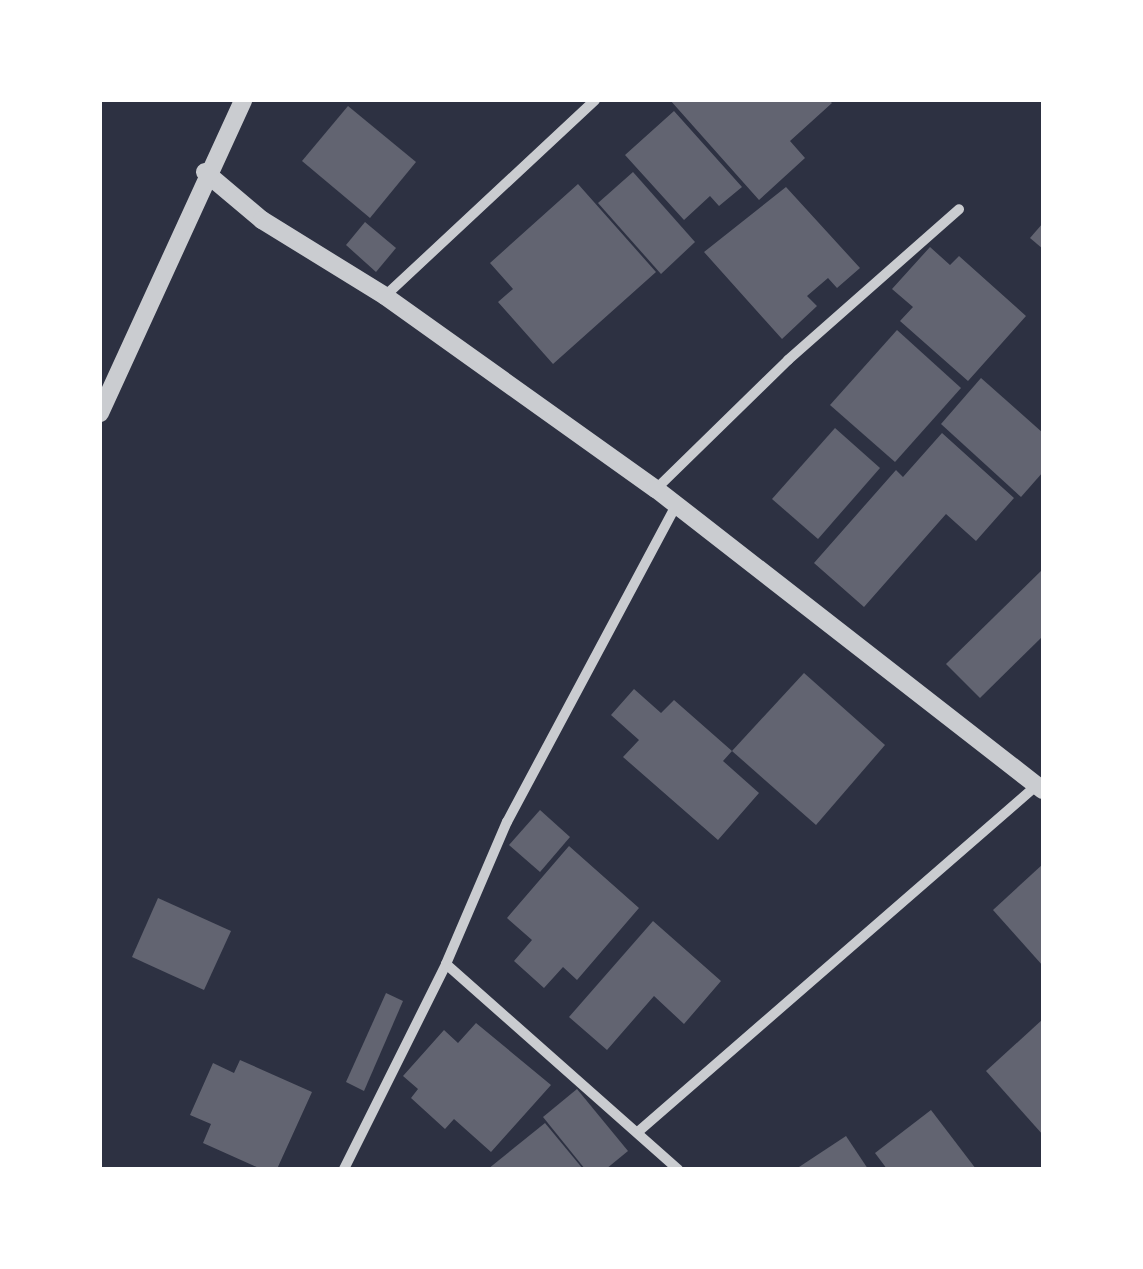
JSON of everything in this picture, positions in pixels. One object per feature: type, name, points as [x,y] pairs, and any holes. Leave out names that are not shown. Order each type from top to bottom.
[{"type":"street","points":[[100,413],[205,172],[243,100]]},
{"type":"street","points":[[385,296],[595,100]]},
{"type":"street","points":[[205,172],[262,220],[385,296],[656,490],[1040,788],[639,1132]]},
{"type":"street","points":[[656,490],[788,360],[959,209]]},
{"type":"street","points":[[344,1169],[446,964],[507,822],[676,505]]},
{"type":"street","points":[[446,964],[678,1169]]},
{"type":"building","points":[[670,100],[832,103],[790,141],[805,158],[759,200]]},
{"type":"building","points":[[348,106],[416,162],[370,218],[302,161]]},
{"type":"building","points":[[674,111],[742,187],[719,206],[710,196],[684,220],[625,155]]},
{"type":"building","points":[[633,172],[695,242],[661,274],[598,203]]},
{"type":"building","points":[[578,184],[656,272],[553,364],[498,302],[513,289],[490,263]]},
{"type":"building","points":[[786,187],[860,268],[837,288],[828,278],[807,296],[817,306],[782,339],[704,252]]},
{"type":"building","points":[[365,222],[396,248],[376,272],[346,245]]},
{"type":"building","points":[[1043,223],[1043,249],[1030,238]]},
{"type":"building","points":[[930,247],[950,265],[959,256],[1026,316],[968,381],[900,321],[913,307],[892,289]]},
{"type":"building","points":[[897,330],[961,388],[895,462],[830,405]]},
{"type":"building","points":[[981,378],[1043,433],[1043,472],[1021,497],[941,424]]},
{"type":"building","points":[[835,428],[880,468],[818,539],[772,499]]},
{"type":"building","points":[[942,433],[1014,498],[976,541],[946,514],[864,607],[814,563],[896,470],[903,477]]},
{"type":"building","points":[[1043,569],[1043,636],[980,698],[946,664]]},
{"type":"building","points":[[804,673],[885,745],[816,825],[732,751]]},
{"type":"building","points":[[634,689],[661,713],[674,700],[732,751],[723,761],[759,793],[718,840],[623,757],[639,740],[611,715]]},
{"type":"building","points":[[540,810],[570,837],[540,872],[509,845]]},
{"type":"building","points":[[569,846],[639,908],[577,980],[563,967],[544,988],[514,961],[532,940],[507,918]]},
{"type":"building","points":[[1043,864],[1043,966],[993,910]]},
{"type":"building","points":[[158,898],[231,931],[204,990],[132,957]]},
{"type":"building","points":[[653,921],[721,981],[684,1024],[654,996],[607,1050],[569,1017]]},
{"type":"building","points":[[386,993],[403,1001],[364,1091],[346,1082]]},
{"type":"building","points":[[1043,1019],[1043,1135],[986,1071]]},
{"type":"building","points":[[476,1023],[551,1085],[491,1152],[454,1119],[445,1129],[411,1098],[418,1089],[403,1076],[444,1030],[458,1043]]},
{"type":"building","points":[[240,1060],[312,1092],[277,1169],[261,1169],[203,1143],[211,1124],[190,1115],[213,1063],[234,1073]]},
{"type":"building","points":[[577,1089],[628,1151],[606,1169],[585,1169],[543,1117]]},
{"type":"building","points":[[931,1110],[976,1169],[887,1169],[875,1153]]},
{"type":"building","points":[[545,1123],[583,1169],[488,1169]]},
{"type":"building","points":[[846,1136],[868,1169],[796,1169]]}]
